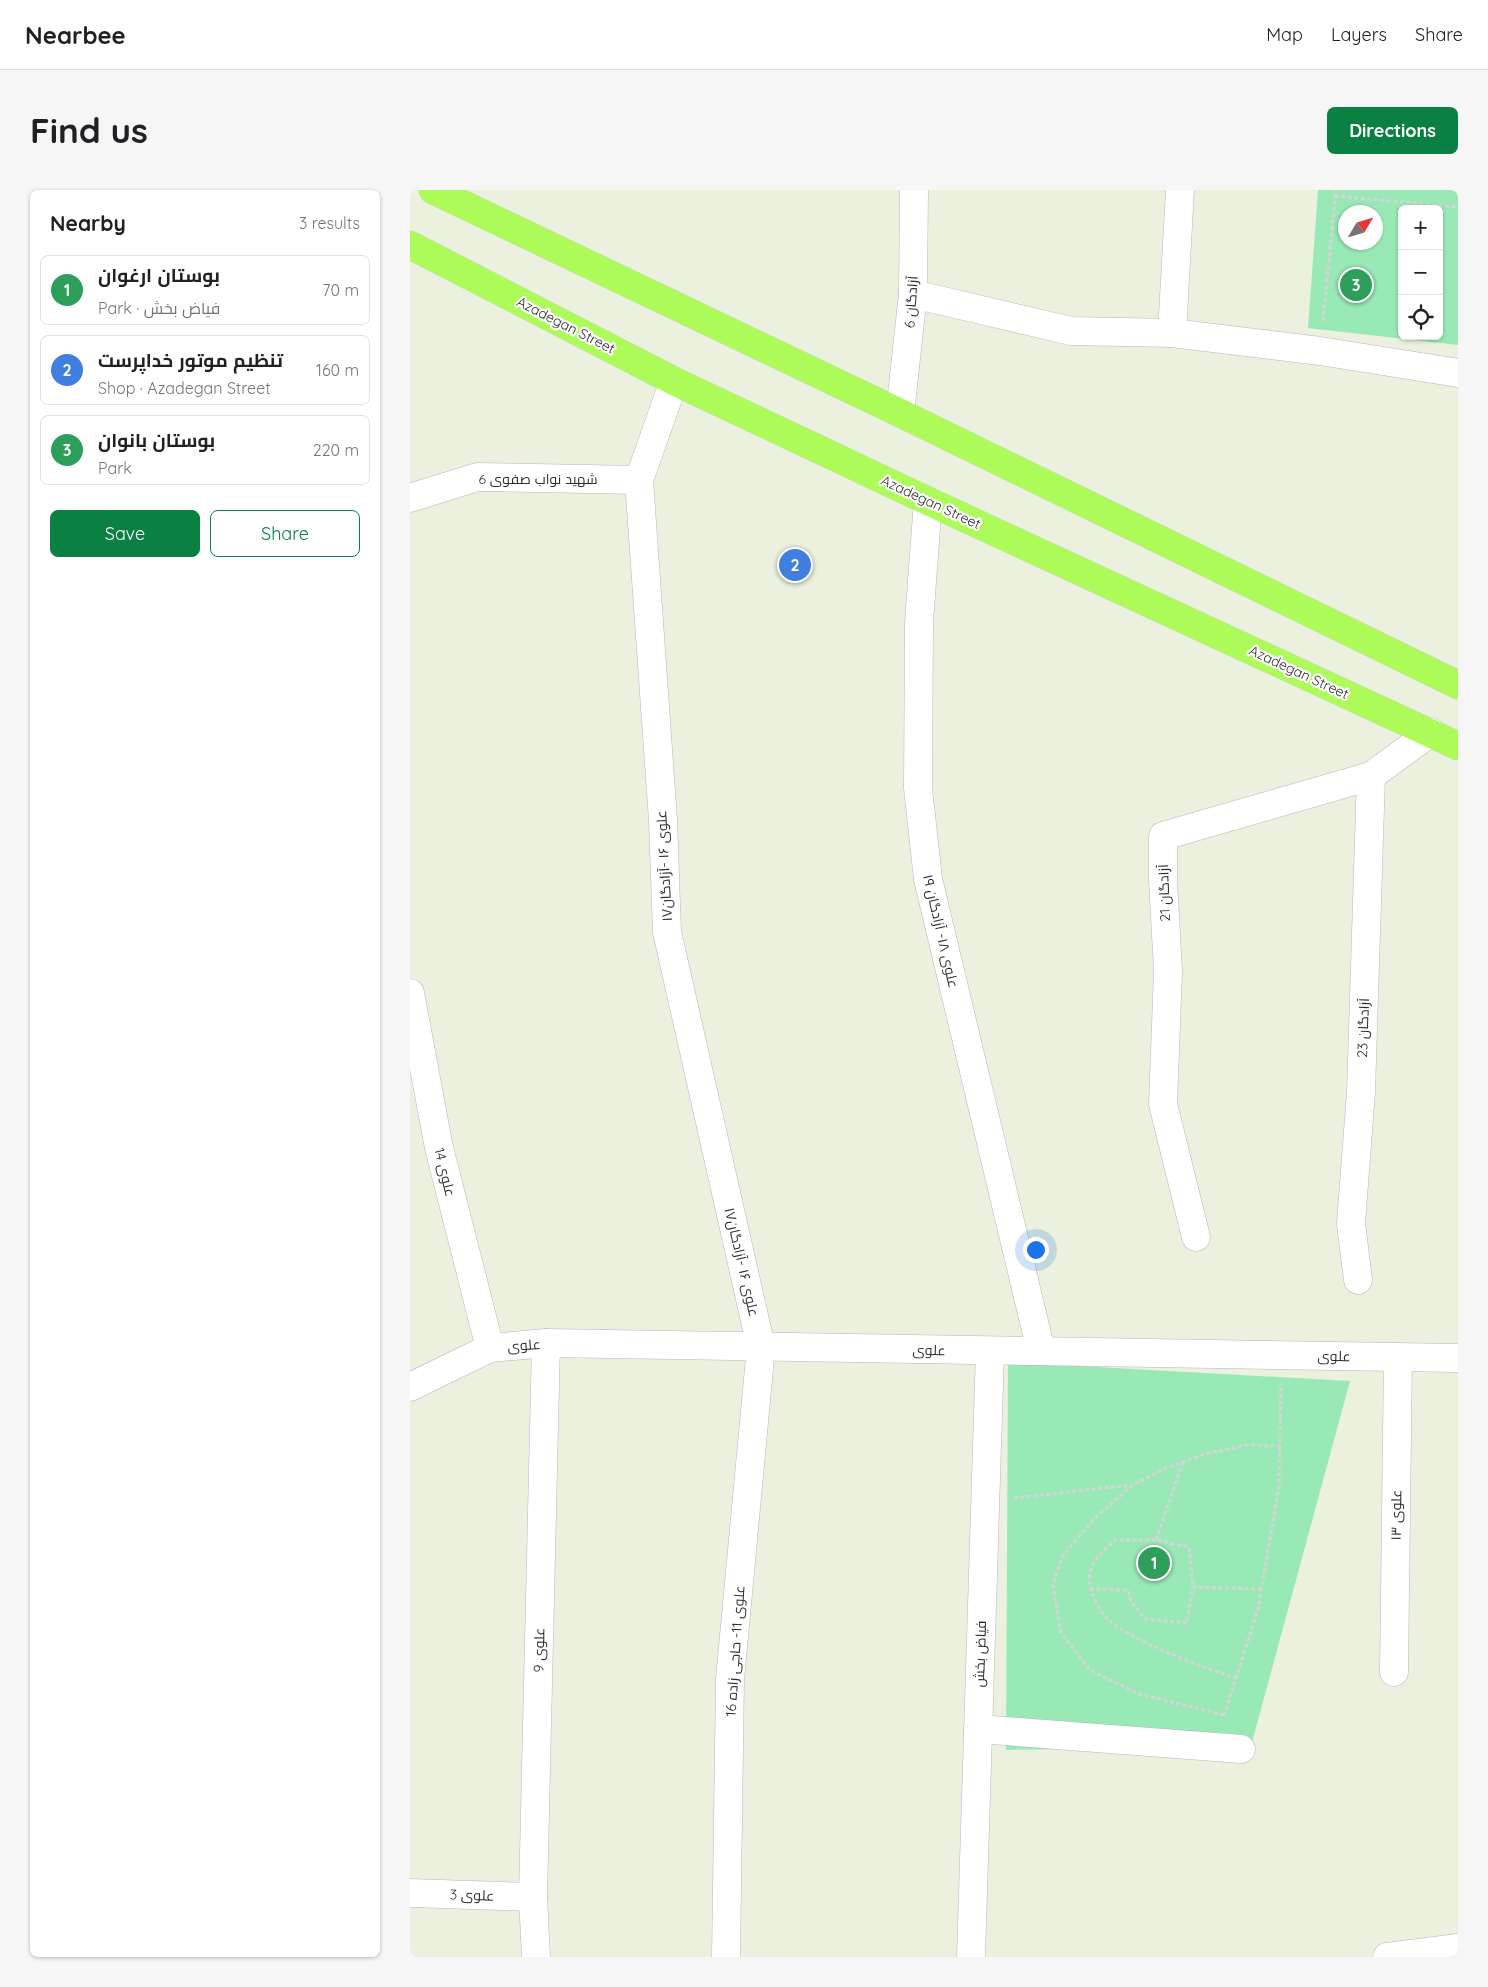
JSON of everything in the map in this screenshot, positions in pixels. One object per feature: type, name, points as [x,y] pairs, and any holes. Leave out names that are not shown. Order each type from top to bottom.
[{"type":"main road","points":[[434,190],[1458,685]]},
{"type":"main road","name":"Azadegan Street","points":[[410,245],[674,381],[1458,746]]},
{"type":"street","name":"آزادگان 6","points":[[900,414],[913,294],[914,190]]},
{"type":"street","points":[[1172,333],[1180,190]]},
{"type":"street","points":[[913,294],[1071,332],[1172,333],[1320,351],[1458,373]]},
{"type":"street","name":"علوی ۱۶ -آزادگان۱۷","points":[[674,381],[639,480],[662,820],[667,932],[761,1347]]},
{"type":"street","name":"شهید نواب صفوی 6","points":[[410,498],[477,477],[639,480]]},
{"type":"street","name":"علوی ۱٨- آزادگان ۱۹","points":[[928,500],[919,622],[918,788],[928,879],[1041,1351]]},
{"type":"street","name":"آزادگان 21","points":[[1196,1237],[1163,1104],[1168,971],[1163,880],[1163,836],[1371,776],[1431,732]]},
{"type":"street","name":"آزادگان 23","points":[[1358,1280],[1351,1223],[1361,1092],[1371,776]]},
{"type":"street","name":"علوی 14","points":[[410,993],[439,1148],[490,1348]]},
{"type":"street","name":"علوی","points":[[410,1387],[490,1348],[546,1343],[1458,1358]]},
{"type":"street","name":"علوی 9","points":[[536,1957],[533,1897],[546,1343]]},
{"type":"street","name":"علوی 11- حاجی زاده 16","points":[[726,1957],[730,1679],[761,1347]]},
{"type":"street","name":"فیاض بخش","points":[[971,1957],[990,1350]]},
{"type":"street","name":"علوی ۱۳","points":[[1394,1672],[1398,1357]]},
{"type":"street","points":[[978,1729],[1241,1749]]},
{"type":"street","name":"علوی 3","points":[[410,1893],[533,1897]]},
{"type":"street","points":[[1387,1957],[1458,1948]]},
{"type":"path","points":[[1320,351],[1336,190]]},
{"type":"path","points":[[1335,196],[1458,208]]},
{"type":"path","points":[[1214,1748],[1258,1610],[1279,1486],[1281,1355]]},
{"type":"path","points":[[1224,1715],[1139,1694],[1090,1670],[1061,1633],[1053,1585],[1062,1557],[1094,1520],[1133,1485],[1164,1469],[1205,1454],[1246,1446],[1280,1446]]},
{"type":"path","points":[[1156,1540],[1184,1462]]},
{"type":"path","points":[[985,1500],[1133,1485]]},
{"type":"path","points":[[1090,1590],[1128,1590],[1131,1602],[1144,1619],[1187,1623],[1193,1587],[1189,1547],[1156,1540],[1115,1540],[1097,1557],[1090,1574],[1090,1590],[1105,1616],[1126,1631],[1206,1669],[1236,1678]]},
{"type":"path","points":[[1193,1587],[1261,1589]]},
{"type":"green space","points":[[1318,190],[1458,190],[1458,345],[1414,340],[1443,340],[1443,205],[1398,205],[1398,338],[1308,328]]},
{"type":"green space","points":[[1008,1362],[1350,1381],[1251,1746],[1006,1750]]},
{"type":"place","name":"بوستان بانوان","points":[[1356,285]]},
{"type":"place","name":"تنظیم موتور خداپرست","points":[[795,565]]},
{"type":"place","name":"بوستان ارغوان","points":[[1154,1563]]}]
